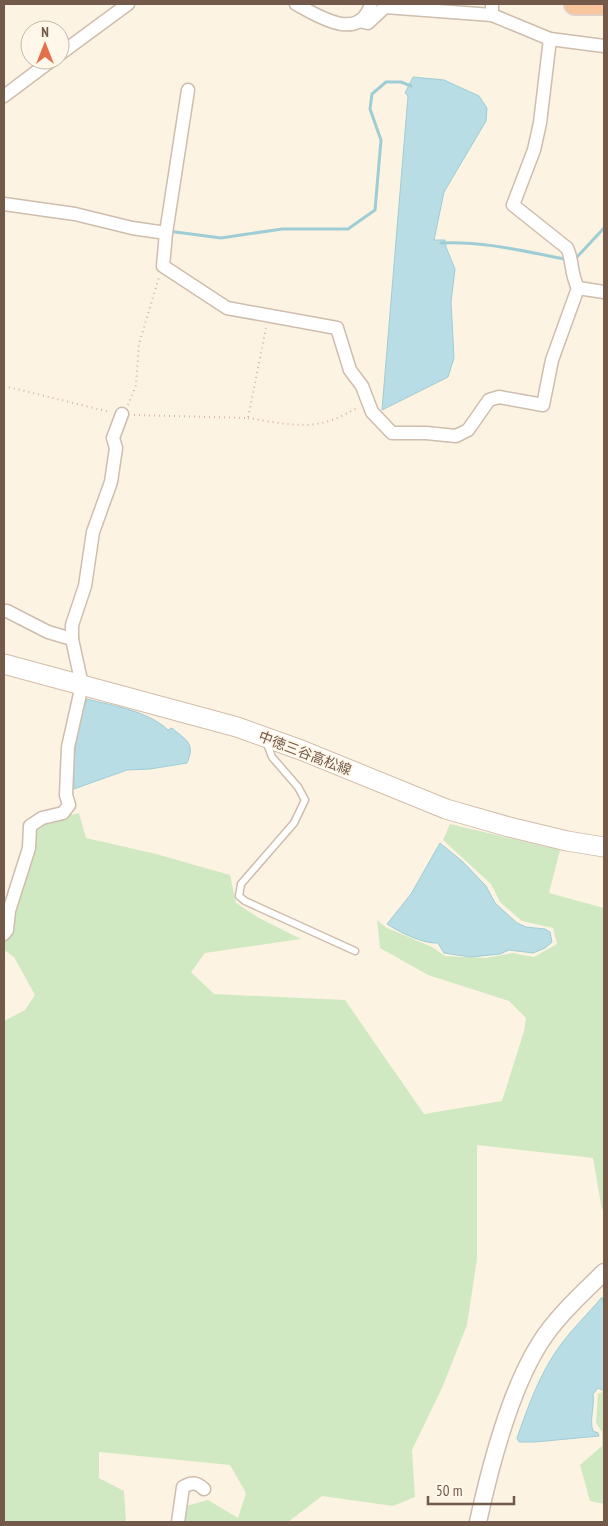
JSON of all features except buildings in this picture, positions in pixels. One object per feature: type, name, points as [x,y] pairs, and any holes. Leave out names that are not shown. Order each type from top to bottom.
[{"type":"highway","points":[[575,4],[604,4]]},
{"type":"main road","name":"中徳三谷高松線","points":[[4,664],[237,727],[446,809],[558,839],[604,847]]},
{"type":"street","points":[[70,47],[128,4]]},
{"type":"street","points":[[296,4],[319,17],[342,25],[359,21],[368,23],[385,7],[492,10],[550,39],[604,46]]},
{"type":"street","points":[[359,21],[368,11],[371,4]]},
{"type":"street","points":[[188,90],[166,233],[163,266],[227,308],[337,328],[350,370],[362,386],[372,412],[392,433],[426,433],[456,436],[468,430],[489,400],[499,397],[543,405],[552,360],[578,288],[574,280],[570,253],[567,248],[513,205],[534,150],[540,123],[550,39]]},
{"type":"street","points":[[4,96],[39,70]]},
{"type":"street","points":[[4,204],[75,214],[132,228],[166,233]]},
{"type":"street","points":[[578,288],[604,292]]},
{"type":"street","points":[[4,934],[7,930],[10,911],[29,848],[30,826],[42,818],[63,813],[69,806],[66,795],[68,747],[82,685],[72,639],[72,625],[85,586],[93,532],[110,482],[116,448],[113,438],[123,414]]},
{"type":"street","points":[[4,611],[48,632],[72,639]]},
{"type":"street","points":[[478,1522],[500,1439],[517,1389],[528,1364],[540,1342],[557,1320],[604,1272]]},
{"type":"street","points":[[178,1522],[183,1487],[191,1483],[198,1483],[204,1488]]},
{"type":"lane","points":[[264,737],[272,757],[298,787],[305,800],[294,823],[241,884],[238,896],[245,901],[355,951]]},
{"type":"path","points":[[123,414],[136,384],[139,344],[163,266]]},
{"type":"path","points":[[248,418],[269,316]]},
{"type":"path","points":[[4,386],[123,414],[248,418],[291,424],[313,424],[331,421],[369,403]]},
{"type":"green space","points":[[79,813],[86,838],[156,854],[230,875],[236,903],[259,918],[301,939],[205,953],[191,972],[214,994],[345,1000],[424,1114],[502,1101],[524,1031],[526,1018],[509,1001],[428,975],[380,948],[377,920],[387,928],[432,947],[445,956],[486,958],[512,953],[534,957],[557,944],[553,928],[522,921],[500,902],[491,884],[443,840],[450,824],[560,850],[549,893],[604,908],[604,1205],[602,1210],[593,1158],[477,1145],[477,1259],[467,1325],[442,1388],[412,1450],[415,1497],[393,1506],[322,1496],[288,1522],[182,1522],[182,1507],[208,1500],[238,1518],[246,1493],[230,1465],[99,1452],[99,1478],[124,1491],[126,1522],[4,1522],[4,1021],[25,1010],[35,995],[14,957],[4,950],[4,931],[40,822]]},
{"type":"green space","points":[[604,1391],[604,1504],[590,1501],[580,1465],[602,1446],[602,1432],[596,1423],[598,1394]]},
{"type":"water","points":[[413,77],[444,80],[479,96],[487,108],[486,121],[444,192],[434,240],[445,240],[455,269],[451,302],[454,358],[448,377],[382,410],[408,96],[405,93]]},
{"type":"water","points":[[87,699],[130,710],[151,718],[168,730],[172,728],[190,746],[187,763],[150,769],[127,770],[74,789],[76,740]]},
{"type":"water","points":[[440,843],[463,862],[486,886],[495,903],[517,923],[526,927],[545,929],[550,932],[552,942],[545,948],[533,953],[509,950],[500,954],[471,957],[444,953],[438,943],[418,940],[387,924],[411,894]]},
{"type":"water","points":[[602,1297],[604,1306],[604,1391],[598,1388],[593,1394],[592,1422],[593,1431],[598,1433],[599,1436],[519,1442],[517,1438],[521,1426],[535,1391],[552,1358]]},
{"type":"waterway","points":[[168,231],[221,238],[282,229],[348,229],[375,210],[381,140],[370,109],[372,94],[386,82],[401,82],[411,86]]},
{"type":"waterway","points":[[575,257],[604,228]]},
{"type":"waterway","points":[[441,243],[488,245],[568,259]]}]
